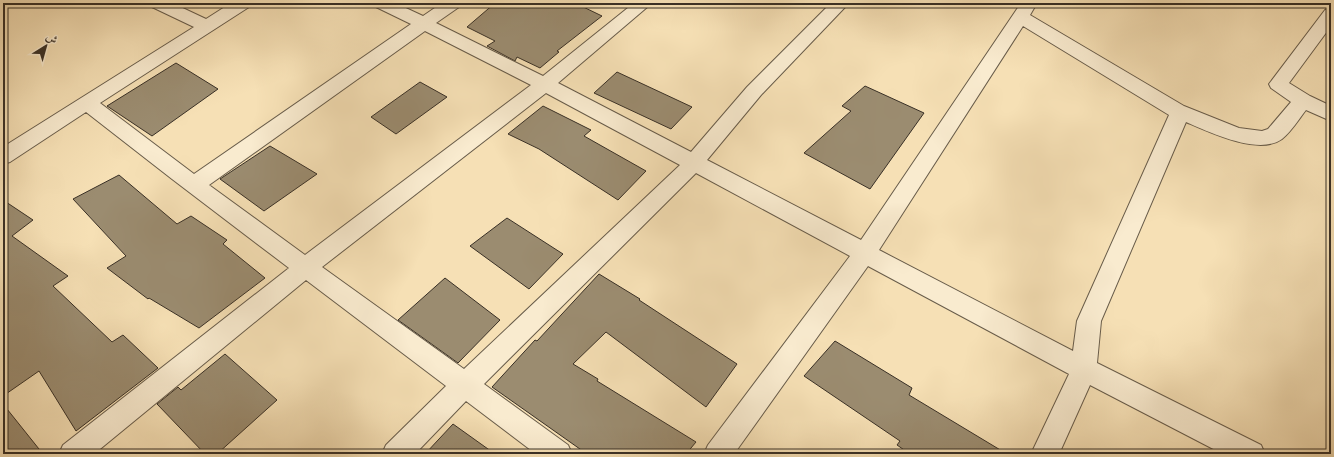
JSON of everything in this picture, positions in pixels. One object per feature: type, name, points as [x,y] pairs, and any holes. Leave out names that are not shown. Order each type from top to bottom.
[{"type":"street","points":[[158,3],[206,26]]},
{"type":"street","points":[[3,157],[243,3]]},
{"type":"street","points":[[382,3],[545,84],[864,254],[1251,454]]},
{"type":"street","points":[[194,184],[453,3]]},
{"type":"street","points":[[73,454],[306,267],[545,84],[644,3]]},
{"type":"street","points":[[396,454],[464,385],[685,173],[754,91],[841,3]]},
{"type":"street","points":[[718,454],[864,254],[1024,10],[1180,113],[1237,135],[1263,138],[1275,134],[1303,101]]},
{"type":"street","points":[[1331,14],[1278,84],[1303,101],[1331,114]]},
{"type":"street","points":[[87,103],[558,454]]},
{"type":"street","points":[[1045,454],[1084,369],[1089,321],[1180,113]]},
{"type":"building","points":[[495,3],[575,3],[602,16],[557,51],[559,52],[540,68],[517,57],[515,61],[487,46],[495,41],[467,27]]},
{"type":"building","points":[[176,63],[218,89],[152,136],[107,106]]},
{"type":"building","points":[[617,72],[692,107],[671,129],[594,93]]},
{"type":"building","points":[[420,82],[447,97],[396,134],[371,117]]},
{"type":"building","points":[[865,86],[924,113],[870,189],[804,153],[851,111],[842,106]]},
{"type":"building","points":[[543,106],[591,130],[584,136],[646,171],[618,200],[539,149],[508,134]]},
{"type":"building","points":[[270,146],[317,174],[264,211],[220,179]]},
{"type":"building","points":[[119,175],[177,224],[191,216],[227,240],[223,244],[265,278],[199,328],[149,298],[148,299],[107,268],[126,256],[73,199]]},
{"type":"building","points":[[3,200],[33,220],[12,236],[68,276],[53,286],[112,342],[123,335],[158,368],[76,431],[39,371],[3,396]]},
{"type":"building","points":[[507,218],[563,254],[529,289],[470,246]]},
{"type":"building","points":[[599,274],[640,299],[639,300],[737,364],[706,407],[606,332],[573,364],[598,379],[597,381],[696,442],[686,454],[587,454],[492,387]]},
{"type":"building","points":[[445,278],[500,320],[458,363],[398,320]]},
{"type":"building","points":[[835,341],[912,388],[909,395],[1007,454],[910,454],[897,445],[900,441],[804,376]]},
{"type":"building","points":[[225,354],[277,400],[217,454],[205,454],[157,404],[178,387],[181,390]]},
{"type":"building","points":[[3,404],[43,454],[3,454]]},
{"type":"building","points":[[453,424],[495,454],[425,454]]}]
